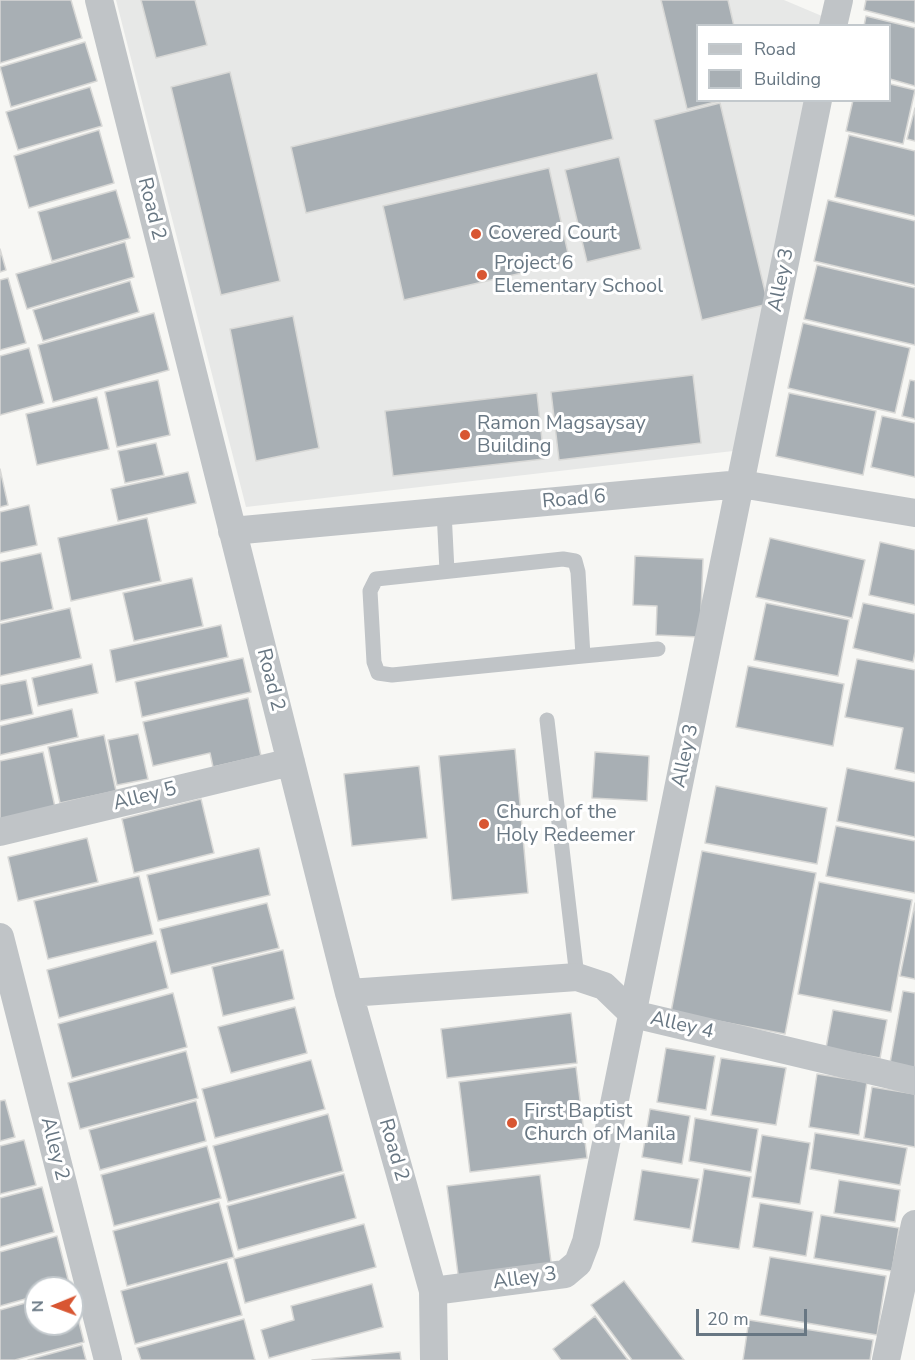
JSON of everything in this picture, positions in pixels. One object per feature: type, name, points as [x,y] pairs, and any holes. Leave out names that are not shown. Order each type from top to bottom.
[{"type":"street","name":"Road 2","points":[[99,0],[349,993],[433,1291],[434,1360]]},
{"type":"street","points":[[833,24],[838,0]]},
{"type":"street","name":"Alley 3","points":[[433,1291],[566,1274],[578,1263],[586,1242],[818,102]]},
{"type":"street","name":"Road 6","points":[[232,531],[741,484],[915,513]]},
{"type":"street","name":"Alley 5","points":[[0,832],[291,762]]},
{"type":"street","name":"Alley 2","points":[[0,937],[108,1360]]},
{"type":"street","name":"Alley 4","points":[[349,993],[577,976],[604,986],[633,1014],[915,1081]]},
{"type":"street","points":[[886,1360],[915,1224]]},
{"type":"lane","points":[[444,511],[447,571]]},
{"type":"lane","points":[[583,656],[579,572],[575,561],[563,559],[376,579],[370,591],[374,662],[378,673],[392,675],[658,649]]},
{"type":"lane","points":[[547,720],[577,976]]},
{"type":"shaded area","name":"Project 6 Elementary School","points":[[116,0],[784,0],[829,19],[828,24],[696,24],[696,102],[812,102],[742,450],[246,507]]},
{"type":"building","points":[[0,0],[71,0],[82,38],[0,63]]},
{"type":"building","points":[[141,0],[195,0],[207,45],[156,58]]},
{"type":"building","points":[[661,0],[728,0],[734,24],[696,24],[696,102],[715,102],[687,109]]},
{"type":"building","points":[[866,0],[915,0],[915,23],[864,10]]},
{"type":"building","points":[[866,16],[915,28],[915,86],[891,79],[891,24],[864,24]]},
{"type":"building","points":[[85,42],[97,81],[11,107],[0,67]]},
{"type":"building","points":[[230,72],[280,281],[221,295],[171,87]]},
{"type":"building","points":[[597,73],[613,139],[306,213],[291,147]]},
{"type":"building","points":[[891,84],[915,90],[903,144],[846,131],[853,102],[891,102]]},
{"type":"building","points":[[90,87],[102,126],[18,150],[6,112]]},
{"type":"building","points":[[720,103],[768,304],[702,320],[654,120]]},
{"type":"building","points":[[915,108],[915,141],[907,139]]},
{"type":"building","points":[[99,130],[114,183],[29,208],[14,156]]},
{"type":"building","points":[[849,135],[915,151],[915,216],[835,197]]},
{"type":"building","points":[[619,157],[641,249],[587,262],[565,170]]},
{"type":"building","name":"Covered Court","points":[[549,168],[570,262],[404,300],[383,206]]},
{"type":"building","points":[[116,190],[130,238],[52,261],[38,212]]},
{"type":"building","points":[[828,200],[915,221],[915,285],[814,261]]},
{"type":"building","points":[[125,242],[134,277],[27,309],[16,274]]},
{"type":"building","points":[[0,249],[6,270],[0,272]]},
{"type":"building","points":[[817,265],[915,288],[915,345],[804,319]]},
{"type":"building","points":[[8,278],[26,343],[0,350],[0,280]]},
{"type":"building","points":[[130,281],[139,312],[43,341],[33,310]]},
{"type":"building","points":[[154,313],[169,370],[53,402],[38,345]]},
{"type":"building","points":[[293,316],[319,448],[256,461],[230,329]]},
{"type":"building","points":[[803,323],[910,348],[895,413],[788,388]]},
{"type":"building","points":[[29,348],[44,403],[0,415],[0,356]]},
{"type":"building","points":[[693,375],[701,443],[559,460],[551,392]]},
{"type":"building","points":[[158,380],[170,435],[117,447],[105,392]]},
{"type":"building","points":[[910,380],[915,381],[915,419],[902,416]]},
{"type":"building","name":"Ramon Magsaysay Building","points":[[537,393],[544,459],[393,476],[385,411]]},
{"type":"building","points":[[789,393],[876,411],[863,475],[776,456]]},
{"type":"building","points":[[97,397],[109,449],[37,465],[26,414]]},
{"type":"building","points":[[882,416],[915,423],[915,477],[871,467]]},
{"type":"building","points":[[156,443],[164,475],[125,483],[118,451]]},
{"type":"building","points":[[0,469],[8,505],[0,507]]},
{"type":"building","points":[[188,472],[196,503],[118,521],[111,489]]},
{"type":"building","points":[[29,505],[37,545],[0,553],[0,512]]},
{"type":"building","points":[[147,518],[161,581],[71,601],[58,538]]},
{"type":"building","points":[[770,538],[865,560],[852,618],[756,597]]},
{"type":"building","points":[[880,542],[915,550],[915,605],[869,595]]},
{"type":"building","points":[[41,553],[53,609],[0,621],[0,562]]},
{"type":"building","points":[[635,556],[703,559],[700,637],[656,635],[657,606],[633,605]]},
{"type":"building","points":[[192,578],[203,626],[134,641],[123,593]]},
{"type":"building","points":[[766,603],[849,620],[838,676],[754,660]]},
{"type":"building","points":[[863,603],[915,614],[913,662],[853,648]]},
{"type":"building","points":[[70,608],[81,658],[0,676],[0,624]]},
{"type":"building","points":[[221,625],[228,657],[116,682],[110,650]]},
{"type":"building","points":[[243,658],[251,692],[142,717],[135,682]]},
{"type":"building","points":[[857,659],[915,670],[915,773],[895,769],[903,728],[845,717]]},
{"type":"building","points":[[92,664],[98,693],[38,706],[32,678]]},
{"type":"building","points":[[748,666],[844,684],[833,746],[736,727]]},
{"type":"building","points":[[26,680],[33,714],[0,721],[0,685]]},
{"type":"building","points":[[248,698],[261,756],[213,767],[210,753],[153,766],[143,722]]},
{"type":"building","points":[[72,709],[78,737],[0,755],[0,726]]},
{"type":"building","points":[[138,734],[148,779],[117,785],[108,740]]},
{"type":"building","points":[[104,735],[116,791],[60,803],[48,747]]},
{"type":"building","name":"Church of the Holy Redeemer","points":[[515,749],[528,893],[452,900],[439,756]]},
{"type":"building","points":[[43,752],[55,807],[0,819],[0,761]]},
{"type":"building","points":[[595,752],[649,756],[647,801],[592,798]]},
{"type":"building","points":[[419,766],[427,838],[352,846],[344,774]]},
{"type":"building","points":[[847,768],[915,782],[915,837],[837,821]]},
{"type":"building","points":[[716,786],[827,808],[817,864],[705,843]]},
{"type":"building","points":[[201,799],[214,853],[134,873],[122,819]]},
{"type":"building","points":[[836,826],[915,841],[915,893],[826,876]]},
{"type":"building","points":[[87,838],[98,882],[18,901],[8,857]]},
{"type":"building","points":[[259,848],[270,895],[158,921],[147,875]]},
{"type":"building","points":[[702,851],[816,873],[785,1034],[671,1012]]},
{"type":"building","points":[[139,876],[153,934],[48,959],[34,901]]},
{"type":"building","points":[[819,882],[912,900],[891,1012],[798,994]]},
{"type":"building","points":[[267,903],[279,948],[171,974],[160,929]]},
{"type":"building","points":[[915,903],[915,979],[900,976]]},
{"type":"building","points":[[156,941],[168,988],[59,1018],[47,970]]},
{"type":"building","points":[[283,950],[294,999],[223,1016],[212,967]]},
{"type":"building","points":[[903,991],[915,993],[915,1068],[890,1063]]},
{"type":"building","points":[[173,993],[187,1047],[72,1078],[58,1024]]},
{"type":"building","points":[[295,1007],[307,1053],[231,1073],[218,1027]]},
{"type":"building","points":[[833,1010],[887,1020],[880,1058],[826,1048]]},
{"type":"building","points":[[571,1013],[577,1063],[447,1078],[441,1029]]},
{"type":"building","points":[[666,1048],[715,1056],[706,1110],[657,1102]]},
{"type":"building","points":[[186,1051],[198,1098],[80,1129],[68,1083]]},
{"type":"building","points":[[721,1058],[786,1068],[776,1125],[711,1115]]},
{"type":"building","points":[[311,1060],[325,1109],[215,1138],[202,1089]]},
{"type":"building","points":[[576,1067],[587,1158],[470,1172],[459,1082]]},
{"type":"building","points":[[817,1074],[867,1082],[859,1135],[809,1127]]},
{"type":"building","points":[[872,1087],[915,1094],[915,1147],[864,1138]]},
{"type":"building","points":[[5,1100],[15,1137],[0,1141],[0,1101]]},
{"type":"building","points":[[196,1101],[206,1141],[100,1170],[89,1130]]},
{"type":"building","points":[[650,1109],[690,1116],[682,1164],[642,1157]]},
{"type":"building","points":[[328,1114],[343,1171],[228,1202],[213,1146]]},
{"type":"building","points":[[695,1118],[758,1129],[751,1172],[689,1161]]},
{"type":"building","points":[[815,1133],[907,1148],[900,1185],[810,1169]]},
{"type":"building","points":[[762,1135],[810,1143],[800,1204],[752,1197]]},
{"type":"building","points":[[24,1140],[36,1185],[0,1194],[0,1146]]},
{"type":"building","points":[[207,1146],[221,1198],[114,1226],[101,1175]]},
{"type":"building","points":[[704,1169],[751,1177],[739,1249],[692,1242]]},
{"type":"building","points":[[642,1170],[699,1179],[690,1229],[634,1220]]},
{"type":"building","points":[[344,1174],[356,1218],[238,1250],[227,1206]]},
{"type":"building","points":[[540,1175],[552,1270],[459,1282],[447,1186]]},
{"type":"building","points":[[839,1180],[900,1190],[895,1222],[834,1213]]},
{"type":"building","points":[[42,1187],[54,1232],[0,1247],[0,1198]]},
{"type":"building","points":[[219,1202],[234,1257],[127,1286],[113,1231]]},
{"type":"building","points":[[760,1203],[813,1212],[806,1256],[753,1247]]},
{"type":"building","points":[[821,1215],[899,1228],[892,1271],[814,1258]]},
{"type":"building","points":[[364,1224],[376,1267],[245,1303],[234,1259]]},
{"type":"building","points":[[57,1236],[67,1276],[24,1276],[24,1299],[0,1306],[0,1252]]},
{"type":"building","points":[[770,1257],[886,1276],[877,1335],[760,1315]]},
{"type":"building","points":[[227,1262],[242,1315],[135,1344],[121,1291]]},
{"type":"building","points":[[624,1281],[684,1360],[632,1360],[591,1305]]},
{"type":"building","points":[[372,1284],[383,1327],[269,1358],[261,1330],[294,1320],[291,1306]]},
{"type":"building","points":[[24,1303],[24,1336],[82,1336],[84,1342],[15,1360],[0,1360],[0,1310]]},
{"type":"building","points":[[595,1316],[628,1360],[561,1360],[553,1349]]},
{"type":"building","points":[[244,1319],[255,1360],[141,1360],[137,1348]]},
{"type":"building","points":[[749,1320],[873,1340],[870,1360],[743,1360]]},
{"type":"building","points":[[82,1345],[86,1360],[28,1360]]},
{"type":"building","points":[[400,1352],[401,1360],[312,1360]]},
{"type":"place","name":"Covered Court","points":[[476,234]]},
{"type":"place","name":"Project 6 Elementary School","points":[[482,275]]},
{"type":"place","name":"Ramon Magsaysay Building","points":[[465,435]]},
{"type":"place","name":"Church of the Holy Redeemer","points":[[484,824]]},
{"type":"place","name":"First Baptist Church of Manila","points":[[512,1123]]}]
